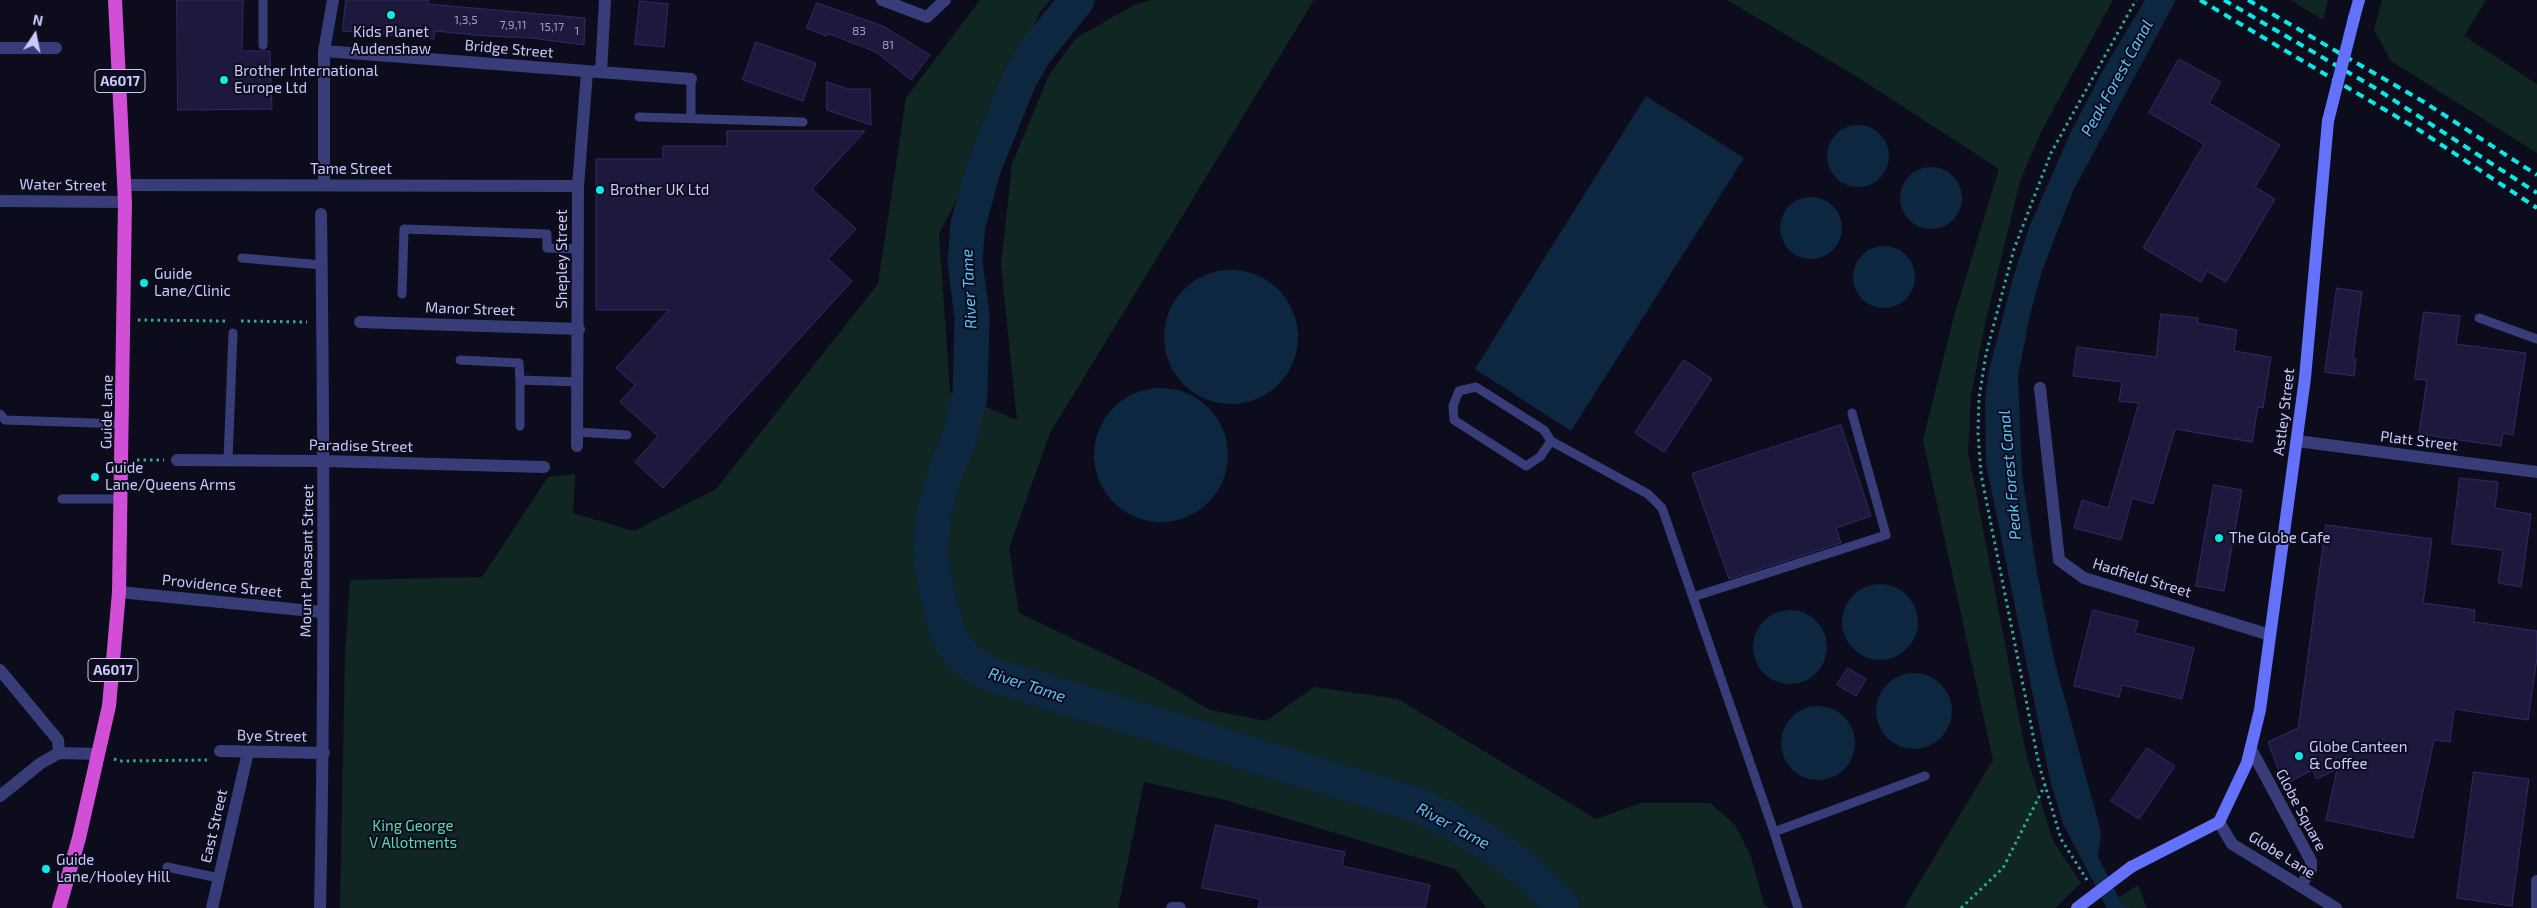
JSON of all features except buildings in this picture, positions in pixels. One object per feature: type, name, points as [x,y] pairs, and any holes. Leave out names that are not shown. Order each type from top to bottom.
[{"type":"highway","name":"Guide Lane","points":[[59,908],[79,838],[109,706],[120,592],[125,186],[115,0]]},
{"type":"main road","name":"Astley Street","points":[[2218,822],[2247,764],[2260,710],[2305,378],[2328,121],[2358,0]]},
{"type":"main road","points":[[2077,908],[2132,866],[2218,822]]},
{"type":"street","points":[[324,185],[324,51],[333,0]]},
{"type":"street","points":[[601,72],[605,0]]},
{"type":"street","points":[[882,0],[927,17],[945,0]]},
{"type":"street","points":[[0,48],[56,48]]},
{"type":"street","name":"Bridge Street","points":[[324,51],[692,79]]},
{"type":"street","name":"Shepley Street","points":[[577,446],[579,329],[578,186],[587,72]]},
{"type":"street","name":"Tame Street","points":[[125,186],[578,186]]},
{"type":"street","name":"Water Street","points":[[0,201],[125,202]]},
{"type":"street","name":"Mount Pleasant Street","points":[[320,908],[324,753],[322,612],[324,461],[321,214]]},
{"type":"street","name":"Manor Street","points":[[360,322],[579,329]]},
{"type":"street","name":"Hadfield Street","points":[[2040,388],[2059,560],[2084,578],[2270,635]]},
{"type":"street","name":"Platt Street","points":[[2297,441],[2537,472]]},
{"type":"street","name":"Paradise Street","points":[[177,460],[324,461],[544,467]]},
{"type":"street","name":"Providence Street","points":[[120,592],[322,612]]},
{"type":"street","points":[[0,670],[58,740],[59,753]]},
{"type":"street","name":"Globe Square","points":[[2251,749],[2311,862],[2311,869],[2301,886]]},
{"type":"street","name":"Bye Street","points":[[220,751],[324,753]]},
{"type":"street","name":"East Street","points":[[212,908],[248,752]]},
{"type":"street","points":[[0,796],[40,763],[59,753],[98,754]]},
{"type":"street","name":"Globe Lane","points":[[2218,822],[2232,844],[2336,908]]},
{"type":"street","points":[[2537,880],[2537,908]]},
{"type":"street","points":[[1172,908],[1180,908]]},
{"type":"lane","points":[[263,0],[263,45]]},
{"type":"lane","points":[[691,118],[692,79]]},
{"type":"lane","points":[[639,117],[804,122]]},
{"type":"lane","points":[[402,294],[404,229],[547,234],[547,248],[578,250]]},
{"type":"lane","points":[[242,258],[322,265]]},
{"type":"lane","points":[[2478,318],[2537,339]]},
{"type":"lane","points":[[228,460],[233,333]]},
{"type":"lane","points":[[460,360],[520,363],[520,426]]},
{"type":"lane","points":[[520,380],[578,382]]},
{"type":"lane","points":[[1551,441],[1540,457],[1526,466],[1454,420],[1453,406],[1459,392],[1476,387],[1544,430],[1551,441],[1648,494],[1662,508],[1774,832],[1798,908]]},
{"type":"lane","points":[[1693,597],[1886,535],[1852,413]]},
{"type":"lane","points":[[0,414],[5,420],[123,424]]},
{"type":"lane","points":[[577,432],[627,435]]},
{"type":"lane","points":[[62,499],[122,499]]},
{"type":"lane","points":[[1774,832],[1925,776]]},
{"type":"lane","points":[[167,867],[219,878]]},
{"type":"path","points":[[122,460],[177,460]]},
{"type":"path","points":[[98,754],[120,761],[207,760],[220,751]]},
{"type":"path","points":[[1961,908],[2003,868],[2045,784]]},
{"type":"green space","name":"King George V Allotments","points":[[980,0],[1051,0],[1041,10],[965,183],[939,234],[950,392],[1017,420],[1001,265],[1012,164],[1049,75],[1076,38],[1134,5],[1150,0],[1314,0],[1050,433],[1009,548],[1019,613],[1153,677],[1210,710],[1266,721],[1314,687],[1398,699],[1596,819],[1641,803],[1710,803],[1735,825],[1751,857],[1764,904],[1769,908],[1487,908],[1455,869],[1225,800],[1144,782],[1118,908],[340,908],[345,654],[350,580],[482,577],[548,477],[575,474],[573,513],[634,531],[716,489],[878,284],[906,98]]},
{"type":"green space","points":[[1727,0],[2113,0],[2041,132],[2020,181],[1985,324],[1971,396],[1968,451],[2026,754],[2053,841],[2081,883],[2055,908],[1904,908],[1993,760],[1923,440],[1954,316],[1999,169],[1856,76]]},
{"type":"green space","points":[[2291,0],[2328,0],[2323,20]]},
{"type":"green space","points":[[2382,0],[2486,0],[2464,36],[2537,84],[2537,153],[2391,61],[2374,30]]},
{"type":"green space","points":[[2138,885],[2147,908],[2133,908],[2122,904],[2118,898]]},
{"type":"water","name":"Peak Forest Canal","points":[[2145,0],[2176,0],[2073,191],[2042,271],[2030,315],[2018,376],[2022,475],[2037,573],[2054,659],[2101,832],[2098,857],[2122,904],[2133,908],[2107,908],[2063,824],[2050,780],[1986,463],[1985,400],[1989,370],[2013,278],[2030,225],[2070,134],[2102,72]]},
{"type":"water","points":[[1646,96],[1744,158],[1571,431],[1475,369]]},
{"type":"water","points":[[1858,125],[1875,130],[1880,134],[1884,139],[1889,156],[1884,173],[1880,178],[1875,182],[1858,187],[1841,182],[1836,178],[1832,173],[1827,156],[1832,139],[1836,134],[1841,130]]},
{"type":"water","points":[[1925,167],[1937,167],[1953,176],[1960,186],[1962,198],[1960,210],[1953,220],[1937,229],[1925,229],[1914,224],[1905,215],[1900,204],[1900,192],[1905,181],[1914,172]]},
{"type":"water","points":[[1811,197],[1828,202],[1833,206],[1837,211],[1842,228],[1837,245],[1833,250],[1828,254],[1811,259],[1794,254],[1789,250],[1785,245],[1780,228],[1785,211],[1789,206],[1794,202]]},
{"type":"water","points":[[1878,246],[1890,246],[1906,255],[1913,265],[1915,277],[1913,289],[1906,299],[1890,308],[1878,308],[1867,303],[1858,294],[1853,283],[1853,271],[1858,260],[1867,251]]},
{"type":"water","points":[[1231,270],[1257,275],[1268,281],[1278,290],[1287,300],[1293,311],[1298,337],[1293,363],[1287,374],[1278,384],[1268,393],[1257,399],[1231,404],[1205,399],[1194,393],[1184,384],[1175,374],[1169,363],[1164,337],[1169,311],[1175,300],[1184,290],[1194,281],[1205,275]]},
{"type":"water","points":[[1161,388],[1187,393],[1198,399],[1208,408],[1217,418],[1223,429],[1228,455],[1223,481],[1217,492],[1208,502],[1198,511],[1187,517],[1161,522],[1135,517],[1124,511],[1114,502],[1105,492],[1099,481],[1094,455],[1099,429],[1105,418],[1114,408],[1124,399],[1135,393]]},
{"type":"water","points":[[1880,584],[1894,587],[1907,595],[1915,608],[1918,622],[1915,636],[1907,649],[1894,657],[1880,660],[1866,657],[1853,649],[1845,636],[1842,622],[1845,608],[1853,595],[1866,587]]},
{"type":"water","points":[[1790,610],[1811,616],[1821,626],[1827,647],[1821,668],[1811,678],[1790,684],[1769,678],[1759,668],[1753,647],[1759,626],[1769,616]]},
{"type":"water","points":[[1914,673],[1928,676],[1941,684],[1949,697],[1952,711],[1949,725],[1941,738],[1928,746],[1914,749],[1900,746],[1887,738],[1879,725],[1876,711],[1879,697],[1887,684],[1900,676]]},
{"type":"water","points":[[1818,706],[1839,712],[1849,722],[1855,743],[1849,764],[1839,774],[1818,780],[1797,774],[1787,764],[1781,743],[1787,722],[1797,712]]},
{"type":"waterway","name":"River Tame","points":[[1077,0],[1036,51],[1020,78],[984,167],[968,224],[965,262],[972,316],[970,396],[960,434],[940,488],[933,518],[931,560],[940,607],[951,641],[966,660],[987,673],[1423,807],[1499,850],[1533,877],[1562,908]]},
{"type":"railway","points":[[2200,0],[2419,130],[2537,208]]},
{"type":"railway","points":[[2224,0],[2375,88],[2537,193]]},
{"type":"railway","points":[[2248,0],[2424,102],[2537,175]]},
{"type":"place","name":"Kids Planet Audenshaw","points":[[391,15]]},
{"type":"place","name":"Brother International Europe Ltd","points":[[224,80]]},
{"type":"place","name":"Brother UK Ltd","points":[[600,190]]},
{"type":"place","name":"Guide Lane/Clinic","points":[[144,283]]},
{"type":"place","name":"Guide Lane/Queens Arms","points":[[95,477]]},
{"type":"place","name":"The Globe Cafe","points":[[2219,538]]},
{"type":"place","name":"Globe Canteen & Coffee","points":[[2299,756]]},
{"type":"place","name":"Guide Lane/Hooley Hill","points":[[46,869]]}]
